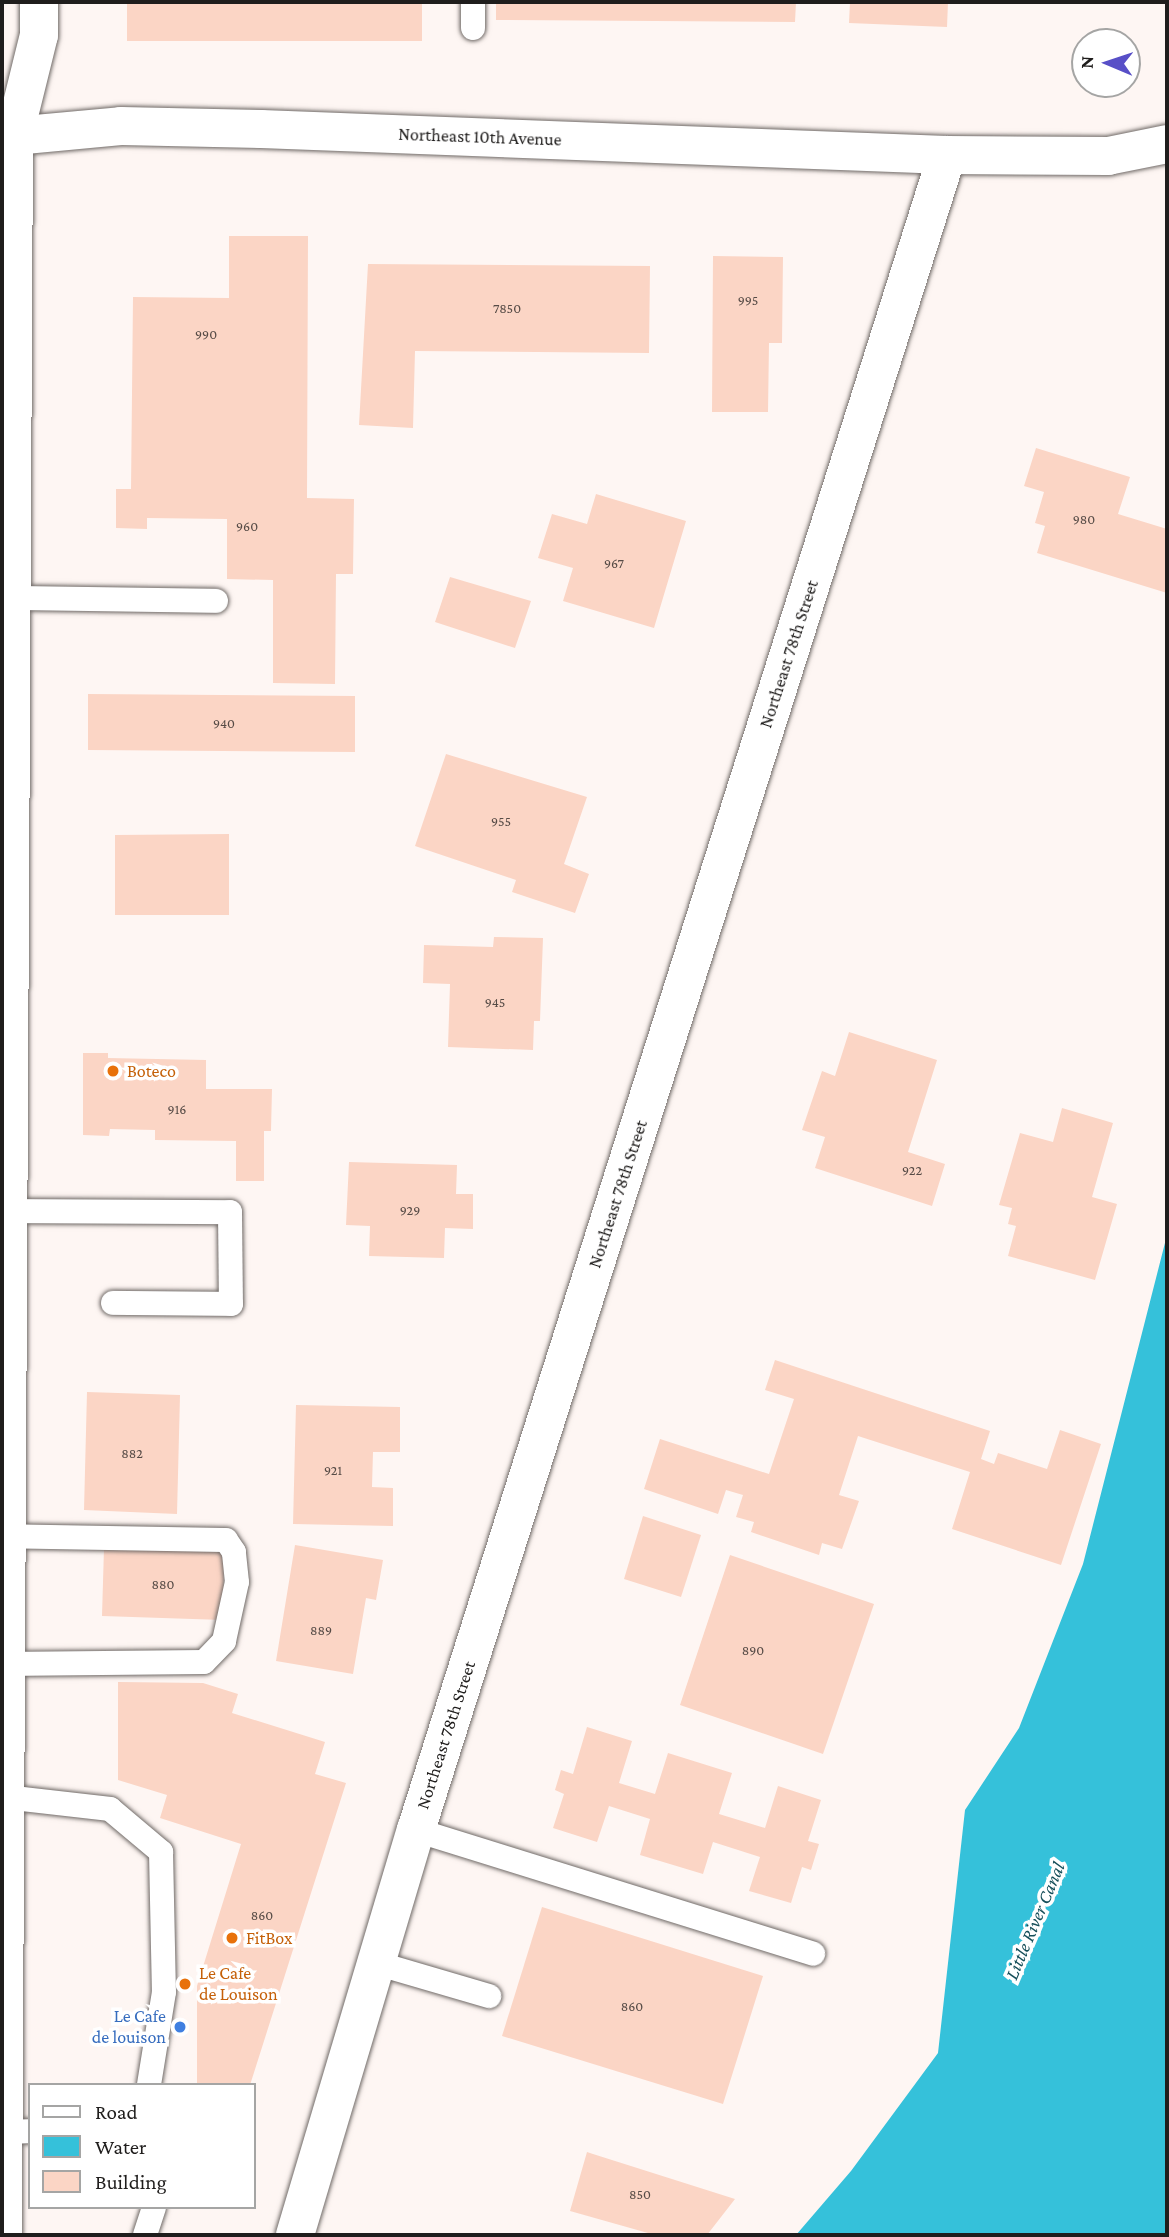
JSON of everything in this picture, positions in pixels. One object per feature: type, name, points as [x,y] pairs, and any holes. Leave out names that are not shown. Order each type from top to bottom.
[{"type":"street","points":[[3,2235],[17,2132],[3,2010],[4,1316],[7,1211],[4,1086],[8,642],[13,598],[7,495],[8,124],[39,35],[39,2]]},
{"type":"street","name":"Northeast 10th Avenue","points":[[8,124],[261,128],[947,155],[1108,156],[1167,144]]},
{"type":"street","name":"Northeast 78th Street","points":[[295,2235],[416,1830],[947,155]]},
{"type":"lane","points":[[473,28],[474,2]]},
{"type":"lane","points":[[13,598],[216,601]]},
{"type":"lane","points":[[7,1211],[230,1212],[231,1304],[113,1303]]},
{"type":"lane","points":[[4,1664],[204,1662],[224,1641],[237,1582],[234,1552],[226,1540],[5,1536]]},
{"type":"lane","points":[[5,1797],[110,1809],[161,1852],[164,1992],[149,2083]]},
{"type":"lane","points":[[416,1830],[813,1954]]},
{"type":"lane","points":[[376,1964],[489,1996]]},
{"type":"lane","points":[[145,2235],[153,2209]]},
{"type":"water","name":"Little River Canal","points":[[1167,1235],[1167,2235],[796,2235],[851,2171],[938,2053],[965,1810],[1019,1728],[1083,1564]]},
{"type":"building","points":[[127,2],[422,2],[422,41],[127,41]]},
{"type":"building","points":[[496,2],[796,2],[795,22],[496,20]]},
{"type":"building","points":[[850,2],[948,2],[947,27],[849,23]]},
{"type":"building","points":[[229,236],[308,236],[307,498],[354,499],[353,574],[336,574],[335,684],[273,683],[273,580],[227,579],[227,519],[147,518],[147,529],[116,528],[116,489],[131,489],[133,297],[229,298]]},
{"type":"building","points":[[713,256],[783,257],[782,343],[769,343],[768,412],[712,412]]},
{"type":"building","points":[[368,264],[650,266],[649,353],[415,351],[413,428],[359,425]]},
{"type":"building","points":[[1036,448],[1130,477],[1118,514],[1167,529],[1167,593],[1037,553],[1045,526],[1035,523],[1044,492],[1024,486]]},
{"type":"building","points":[[596,494],[686,521],[654,628],[563,601],[573,568],[538,558],[552,514],[587,524]]},
{"type":"building","points":[[450,577],[531,601],[515,648],[435,622]]},
{"type":"building","points":[[88,694],[355,696],[355,752],[88,750]]},
{"type":"building","points":[[446,754],[587,797],[564,864],[589,874],[575,913],[512,892],[516,880],[415,846]]},
{"type":"building","points":[[229,834],[229,915],[115,915],[115,835]]},
{"type":"building","points":[[494,937],[543,938],[540,1021],[534,1021],[533,1050],[448,1047],[450,984],[423,983],[424,945],[493,947]]},
{"type":"building","points":[[849,1032],[937,1060],[908,1152],[945,1164],[932,1206],[815,1168],[825,1137],[802,1130],[822,1071],[835,1076]]},
{"type":"building","points":[[83,1053],[108,1053],[108,1058],[206,1060],[206,1089],[272,1089],[271,1131],[264,1131],[264,1181],[236,1181],[236,1141],[155,1140],[155,1130],[110,1129],[109,1136],[83,1135]]},
{"type":"building","points":[[1062,1108],[1113,1123],[1092,1197],[1117,1204],[1095,1280],[1008,1256],[1016,1226],[1008,1224],[1012,1208],[999,1205],[1020,1133],[1053,1142]]},
{"type":"building","points":[[349,1162],[457,1165],[456,1194],[473,1194],[473,1229],[445,1228],[444,1258],[369,1256],[370,1226],[346,1225]]},
{"type":"building","points":[[775,1360],[990,1431],[981,1459],[994,1464],[998,1453],[1047,1469],[1060,1430],[1101,1444],[1061,1565],[952,1529],[970,1472],[858,1436],[839,1495],[859,1501],[842,1549],[822,1543],[819,1555],[751,1532],[754,1522],[736,1517],[743,1495],[726,1490],[718,1514],[644,1489],[660,1439],[769,1474],[794,1399],[765,1390]]},
{"type":"building","points":[[87,1392],[180,1395],[177,1514],[84,1510]]},
{"type":"building","points":[[296,1405],[400,1407],[400,1452],[373,1452],[372,1487],[393,1488],[393,1526],[293,1524]]},
{"type":"building","points":[[643,1516],[701,1535],[681,1597],[624,1579]]},
{"type":"building","points":[[295,1545],[383,1560],[376,1600],[366,1598],[353,1674],[276,1661]]},
{"type":"building","points":[[104,1548],[224,1551],[223,1620],[102,1616]]},
{"type":"building","points":[[730,1555],[874,1604],[823,1754],[680,1705]]},
{"type":"building","points":[[118,1682],[203,1683],[238,1694],[232,1713],[325,1742],[315,1774],[346,1783],[251,2083],[197,2083],[197,1986],[241,1844],[160,1818],[167,1795],[118,1780]]},
{"type":"building","points":[[587,1727],[632,1741],[619,1783],[655,1794],[668,1753],[732,1773],[719,1814],[765,1828],[778,1786],[821,1800],[808,1841],[819,1844],[811,1870],[802,1867],[791,1903],[749,1891],[760,1857],[713,1842],[703,1874],[640,1855],[650,1819],[609,1806],[597,1842],[553,1828],[564,1794],[555,1790],[561,1770],[573,1774]]},
{"type":"building","points":[[542,1907],[763,1976],[723,2104],[502,2036]]},
{"type":"building","points":[[587,2152],[735,2199],[707,2235],[655,2235],[570,2211]]},
{"type":"place","name":"Boteco","points":[[113,1071]]},
{"type":"place","name":"FitBox","points":[[232,1938]]},
{"type":"place","name":"Le Cafe de Louison","points":[[185,1984]]},
{"type":"place","name":"Le Cafe de louison","points":[[180,2027]]}]
